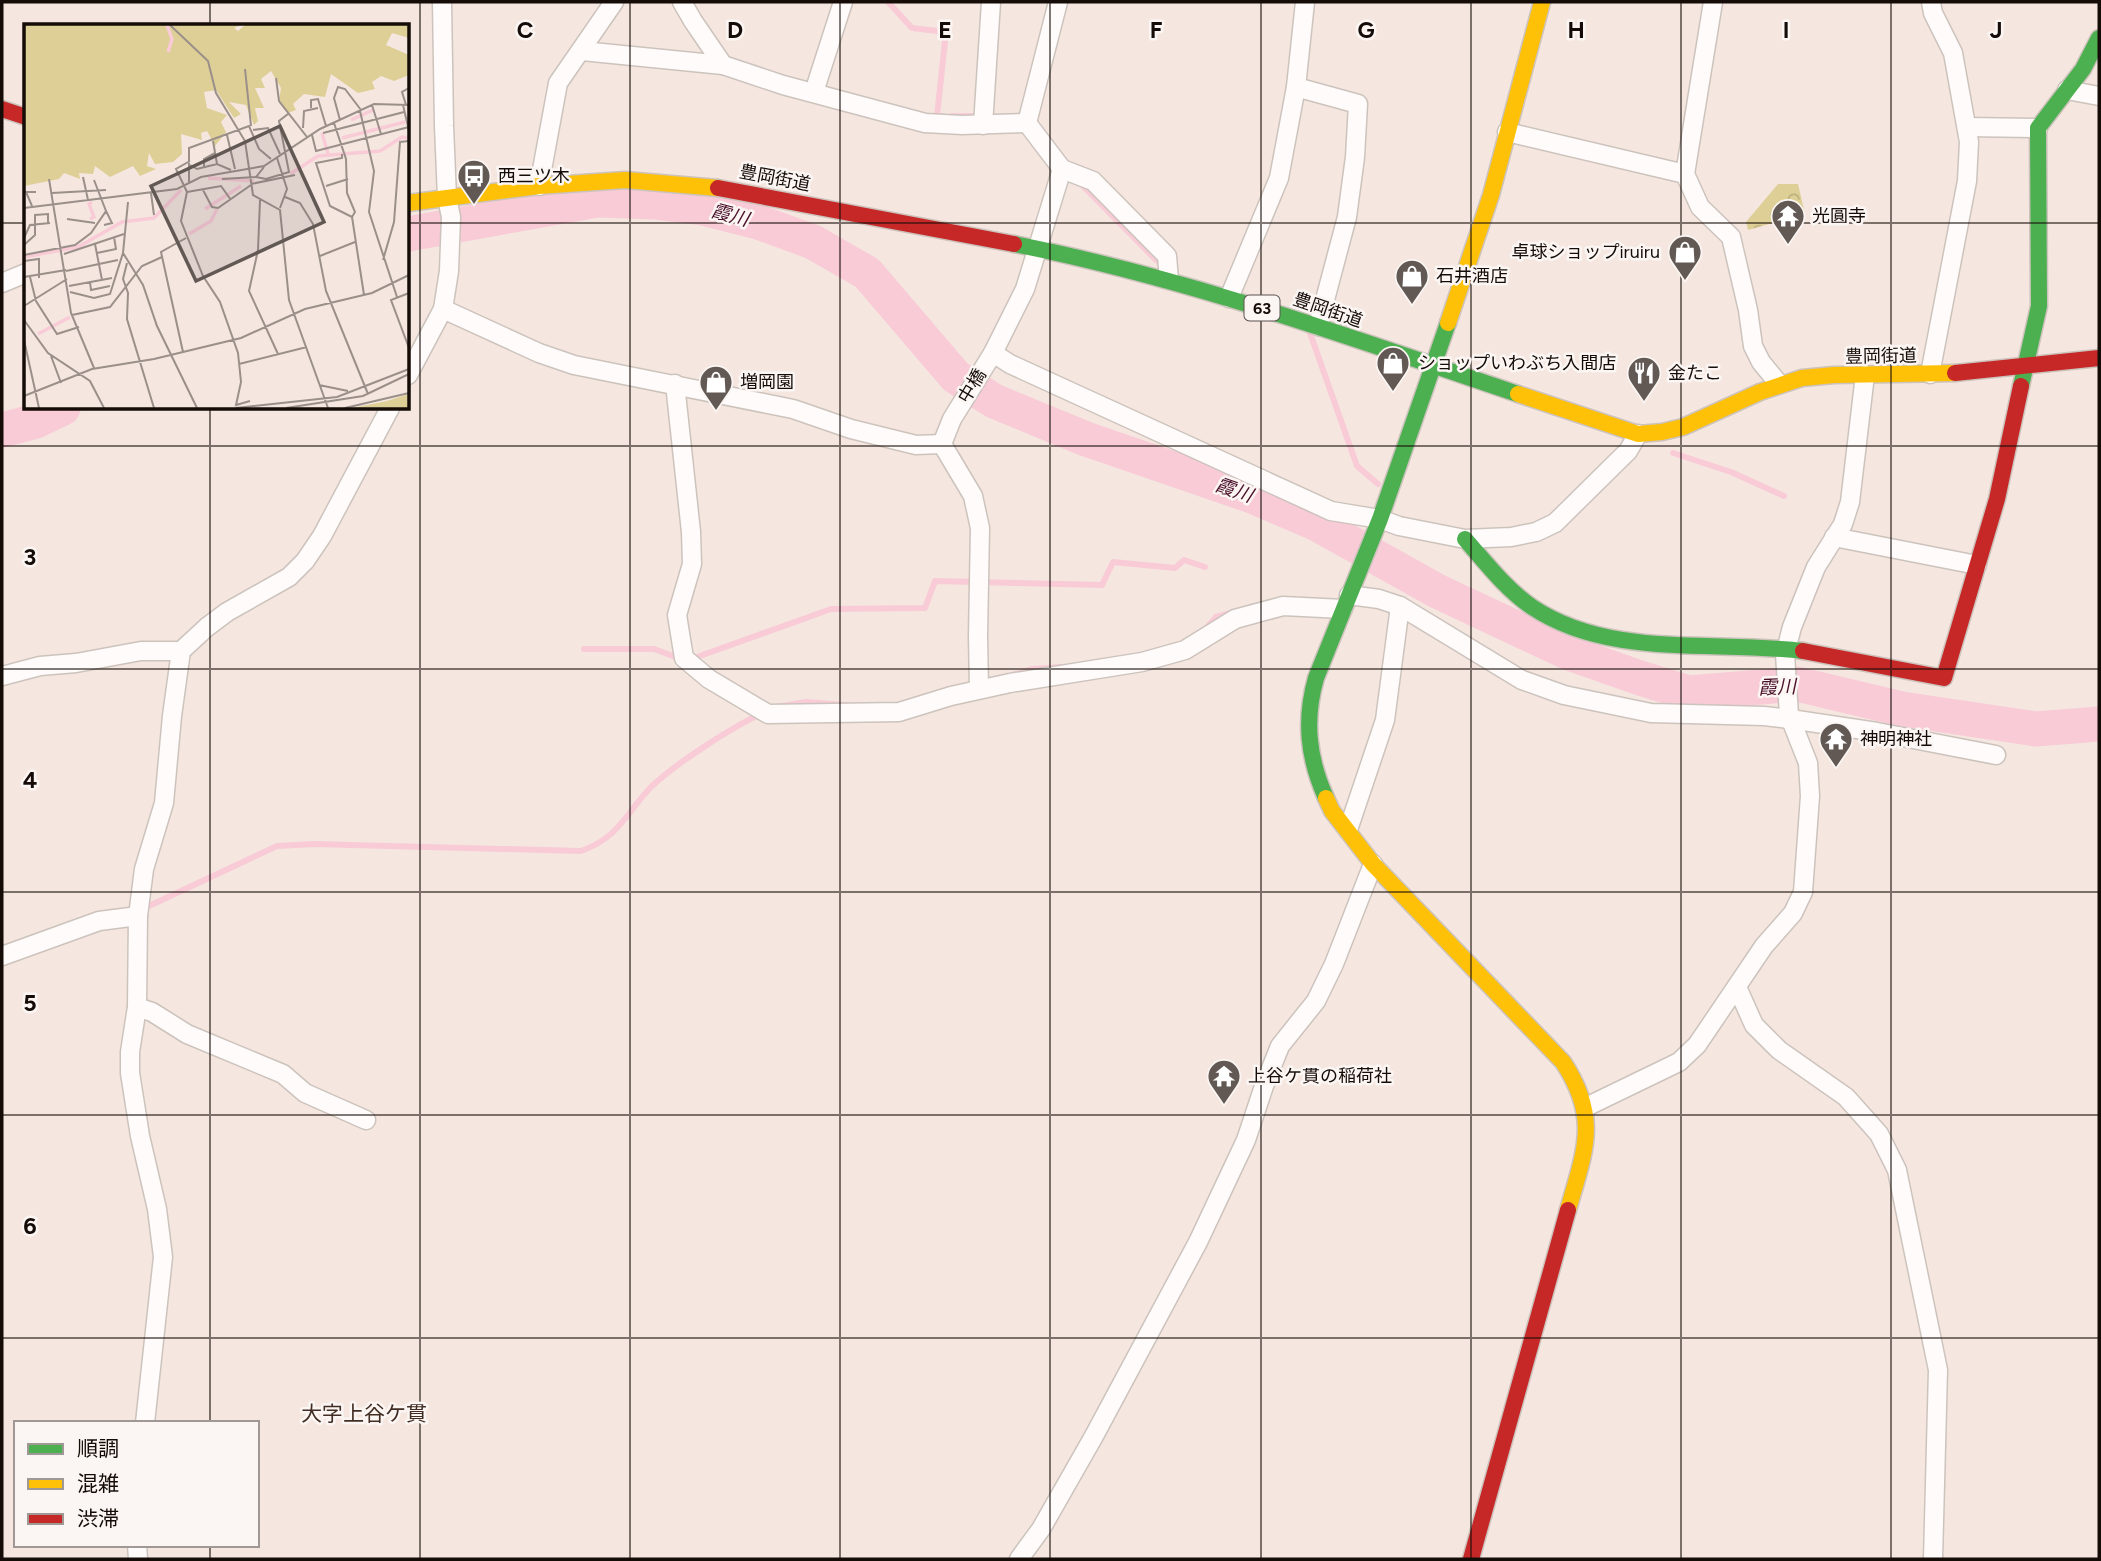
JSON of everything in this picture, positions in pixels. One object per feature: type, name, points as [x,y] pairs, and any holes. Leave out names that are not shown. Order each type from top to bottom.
[{"type":"street","points":[[410,371],[443,309],[449,271],[451,217],[447,198],[442,2]]},
{"type":"street","points":[[539,186],[558,83],[614,2]]},
{"type":"street","points":[[682,2],[723,65]]},
{"type":"street","points":[[814,92],[843,2]]},
{"type":"street","points":[[983,125],[991,2]]},
{"type":"street","points":[[1027,123],[1058,2]]},
{"type":"street","points":[[1229,298],[1279,178],[1296,87],[1306,2]]},
{"type":"street","points":[[1471,1559],[1584,1154],[1587,1107],[1580,1088],[1563,1062],[1373,864],[1332,811],[1322,793],[1310,750],[1308,724],[1316,678],[1378,523],[1491,195],[1542,2]]},
{"type":"street","points":[[1713,2],[1685,174],[1700,207],[1731,237],[1748,310],[1753,346],[1761,362],[1779,384]]},
{"type":"street","points":[[1930,374],[1967,181],[1969,142],[1952,53],[1933,13],[1931,2]]},
{"type":"street","points":[[1465,539],[1513,591],[1541,613],[1578,628],[1615,638],[1854,659],[1944,678],[1997,499],[2039,306],[2038,128],[2083,69],[2099,38]]},
{"type":"street","points":[[582,51],[723,65],[783,85],[925,122],[983,125],[1027,123]]},
{"type":"street","points":[[1296,87],[1358,104],[1355,157],[1347,216],[1318,326]]},
{"type":"street","points":[[2067,90],[2099,96]]},
{"type":"street","points":[[2,109],[24,116]]},
{"type":"street","points":[[1027,123],[1062,169],[1093,181],[1167,256],[1169,280]]},
{"type":"street","points":[[1967,127],[2038,128]]},
{"type":"street","points":[[1507,132],[1685,174]]},
{"type":"street","name":"中橋","points":[[942,444],[953,418],[992,353],[1025,289],[1062,169]]},
{"type":"street","name":"豊岡街道","points":[[410,203],[539,186],[625,180],[721,188],[1038,249],[1169,280],[1318,326],[1638,434],[1674,431],[1701,422],[1779,384],[1804,378],[2026,368],[2099,358]]},
{"type":"street","points":[[2,283],[24,275]]},
{"type":"street","points":[[443,309],[539,353],[574,365],[793,409],[851,429],[916,445],[942,444],[973,496],[980,528],[979,690]]},
{"type":"street","points":[[992,353],[1010,364],[1331,511],[1378,523],[1465,539],[1511,537],[1536,532],[1555,523],[1628,451],[1638,434]]},
{"type":"street","points":[[1587,1107],[1679,1062],[1697,1045],[1764,946],[1793,913],[1803,892],[1810,796],[1808,763],[1790,717],[1785,651],[1816,567],[1843,524],[1850,502],[1865,375]]},
{"type":"street","points":[[675,384],[692,564],[677,615],[684,658],[709,679],[768,714],[899,712],[979,690],[1057,674],[1142,662],[1185,650],[1235,619],[1283,606],[1379,600],[1400,606],[1522,680],[1564,695],[1651,713],[1790,717],[1996,755]]},
{"type":"street","points":[[145,1421],[163,1256],[157,1209],[140,1136],[130,1073],[130,1052],[137,1007],[138,916],[144,869],[164,803],[181,651],[226,612],[289,577],[305,561],[389,410]]},
{"type":"street","points":[[1834,537],[1977,565]]},
{"type":"street","points":[[1348,830],[1385,720],[1400,606]]},
{"type":"street","points":[[2,676],[40,666],[76,663],[141,651],[181,651]]},
{"type":"street","points":[[1020,1559],[1041,1529],[1094,1436],[1198,1242],[1246,1140],[1280,1046],[1316,1001],[1334,964],[1373,864]]},
{"type":"street","points":[[2,956],[99,921],[138,916]]},
{"type":"street","points":[[1737,987],[1754,1025],[1779,1050],[1846,1097],[1879,1134],[1897,1170],[1938,1370],[1933,1559]]},
{"type":"street","points":[[137,1007],[152,1012],[187,1034],[283,1074],[305,1093],[366,1120]]},
{"type":"green space","points":[[1778,184],[1798,184],[1805,214],[1748,230],[1746,222]]},
{"type":"waterway","points":[[888,2],[912,28],[946,32],[937,116],[942,116]]},
{"type":"waterway","points":[[952,116],[980,116]]},
{"type":"waterway","points":[[1079,182],[1156,260],[1164,264]]},
{"type":"waterway","name":"霞川","points":[[410,234],[597,200],[654,202],[703,208],[758,222],[813,242],[867,273],[956,377],[994,401],[1086,439],[1252,496],[1317,524],[1437,591],[1569,653],[1689,693],[1797,684],[1902,709],[2036,729],[2099,724]]},
{"type":"waterway","points":[[1310,333],[1357,466],[1378,484]]},
{"type":"waterway","name":"霞川","points":[[2,430],[36,421],[59,410]]},
{"type":"waterway","points":[[1673,453],[1731,472],[1784,496]]},
{"type":"waterway","points":[[584,649],[654,649],[673,656],[697,657],[831,609],[925,608],[935,581],[1102,585],[1113,562],[1175,568],[1184,560],[1205,567]]},
{"type":"waterway","points":[[1204,631],[1216,617],[1231,613]]},
{"type":"waterway","points":[[1012,675],[1032,669],[1060,667]]},
{"type":"waterway","points":[[776,707],[806,702],[845,705]]},
{"type":"waterway","points":[[149,906],[277,846],[314,844],[581,851],[613,832],[651,787],[674,768],[720,737],[763,713]]},
{"type":"traffic: fast","points":[[2021,386],[2039,306],[2038,128],[2083,69],[2099,38]]},
{"type":"traffic: fast","points":[[1014,244],[1079,258],[1206,292],[1518,394]]},
{"type":"traffic: fast","points":[[1326,798],[1315,768],[1310,739],[1310,709],[1316,678],[1380,519],[1448,323]]},
{"type":"traffic: fast","points":[[1465,539],[1505,584],[1532,607],[1562,623],[1595,634],[1663,644],[1803,651]]},
{"type":"traffic: slow","points":[[1448,323],[1491,195],[1542,2]]},
{"type":"traffic: slow","points":[[410,203],[539,186],[625,180],[718,188]]},
{"type":"traffic: slow","points":[[1518,394],[1638,434],[1683,427],[1760,392],[1802,378],[1955,373]]},
{"type":"traffic: slow","points":[[1326,798],[1332,811],[1373,864],[1563,1062],[1575,1082],[1582,1100],[1586,1134],[1580,1169],[1568,1210]]},
{"type":"traffic: jam","points":[[2,109],[24,116]]},
{"type":"traffic: jam","points":[[718,188],[1014,244]]},
{"type":"traffic: jam","points":[[1955,373],[2099,358]]},
{"type":"traffic: jam","points":[[1803,651],[1944,678],[1997,499],[2021,386]]},
{"type":"traffic: jam","points":[[1471,1559],[1568,1210]]},
{"type":"place","name":"西三ツ木","points":[[474,206]]},
{"type":"place","name":"光圓寺","points":[[1788,246]]},
{"type":"place","name":"卓球ショップiruiru","points":[[1685,282]]},
{"type":"place","name":"石井酒店","points":[[1412,306]]},
{"type":"place","name":"ショップいわぶち入間店","points":[[1393,393]]},
{"type":"place","name":"金たこ","points":[[1644,403]]},
{"type":"place","name":"増岡園","points":[[716,412]]},
{"type":"place","name":"神明神社","points":[[1836,769]]},
{"type":"place","name":"上谷ケ貫の稲荷社","points":[[1224,1106]]},
{"type":"district","name":"大字上谷ケ貫","points":[[364,1413]]}]
